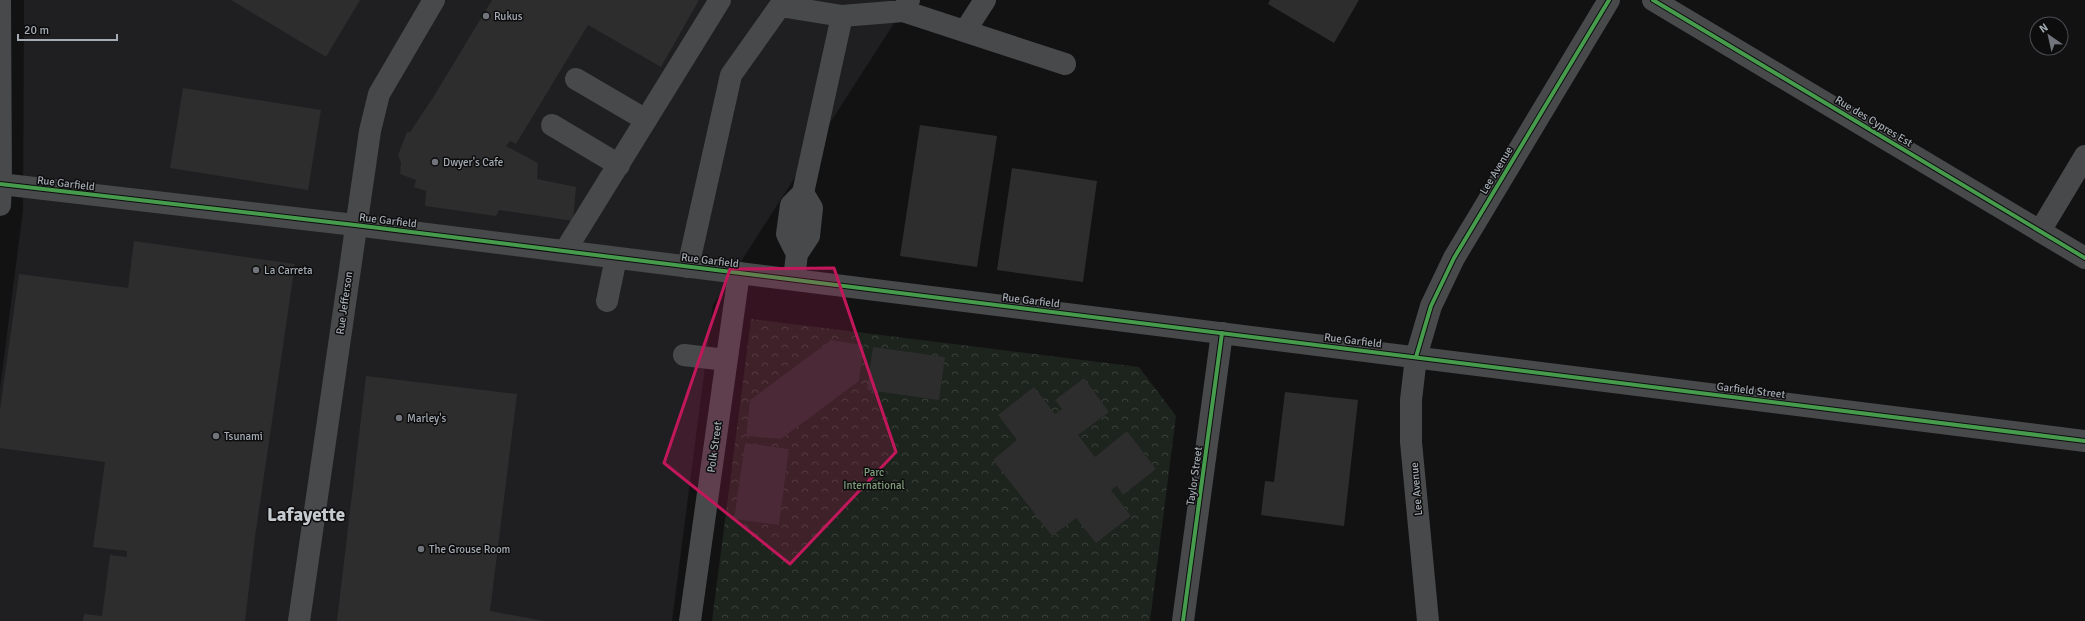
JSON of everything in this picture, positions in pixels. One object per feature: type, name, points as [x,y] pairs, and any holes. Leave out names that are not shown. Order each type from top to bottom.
[{"type":"street","points":[[0,0],[0,191]]},
{"type":"street","name":"Rue Jefferson","points":[[299,621],[355,225],[370,131],[379,94],[434,0]]},
{"type":"street","points":[[566,251],[720,0]]},
{"type":"street","points":[[965,31],[984,0]]},
{"type":"street","name":"Lee Avenue","points":[[1428,621],[1411,442],[1411,400],[1416,357],[1431,306],[1454,258],[1609,0]]},
{"type":"street","name":"Rue des Cypres Est","points":[[1653,0],[2085,258]]},
{"type":"street","points":[[688,267],[731,75],[780,6],[809,5],[842,16],[906,5],[965,31],[1065,64]]},
{"type":"street","points":[[794,279],[797,254],[809,236],[812,208],[803,193],[842,16]]},
{"type":"street","points":[[576,79],[646,120]]},
{"type":"street","points":[[552,125],[619,165]]},
{"type":"street","points":[[2040,231],[2085,156]]},
{"type":"street","name":"Rue Garfield","points":[[0,191],[355,225],[1416,357]]},
{"type":"street","points":[[607,301],[616,258]]},
{"type":"street","name":"Polk Street","points":[[690,621],[739,273]]},
{"type":"street","name":"Taylor Street","points":[[1183,621],[1222,334]]},
{"type":"street","points":[[684,355],[726,360]]},
{"type":"street","name":"Garfield Street","points":[[1416,357],[2085,441]]},
{"type":"highlighted area","points":[[834,268],[896,452],[790,564],[664,463],[730,269]]},
{"type":"shaded area","points":[[24,0],[909,0],[713,305],[672,621],[0,621],[0,388],[23,210]]},
{"type":"green space","name":"Parc International","points":[[751,319],[1139,367],[1176,416],[1150,621],[712,621]]},
{"type":"building","points":[[231,0],[360,0],[326,57]]},
{"type":"building","points":[[492,0],[699,0],[661,67],[588,25],[516,144],[510,141],[506,146],[538,163],[537,179],[576,187],[573,221],[499,210],[496,216],[425,206],[426,191],[414,187],[416,180],[400,174],[401,163],[398,155],[407,132],[410,132],[434,96]]},
{"type":"building","points":[[1270,0],[1359,0],[1334,43],[1268,4]]},
{"type":"building","points":[[183,88],[321,110],[308,190],[170,168]]},
{"type":"building","points":[[920,125],[997,136],[977,267],[900,256]]},
{"type":"building","points":[[1012,168],[1097,181],[1083,282],[997,270]]},
{"type":"building","points":[[134,241],[295,264],[255,537],[245,621],[83,621],[84,614],[102,616],[110,555],[127,557],[127,551],[93,547],[105,462],[0,448],[0,410],[19,274],[128,288]]},
{"type":"building","points":[[831,340],[864,345],[859,381],[781,439],[746,436],[750,400]]},
{"type":"building","points":[[873,347],[945,357],[939,400],[867,390]]},
{"type":"building","points":[[366,376],[517,394],[490,611],[544,621],[337,621]]},
{"type":"building","points":[[1084,378],[1109,412],[1078,435],[1095,457],[1127,431],[1156,469],[1123,495],[1117,486],[1111,490],[1131,516],[1096,543],[1076,518],[1052,536],[993,460],[1017,440],[998,415],[1034,387],[1055,414],[1062,409],[1055,400]]},
{"type":"building","points":[[1285,392],[1358,400],[1344,526],[1261,515],[1265,481],[1274,482]]},
{"type":"building","points":[[745,443],[789,449],[779,525],[734,519]]},
{"type":"cycle path","points":[[1416,357],[1431,306],[1454,258],[1609,0]]},
{"type":"cycle path","points":[[1653,0],[2085,258]]},
{"type":"cycle path","points":[[0,184],[355,225],[2085,441]]},
{"type":"cycle path","points":[[1183,621],[1222,333]]},
{"type":"place","name":"Rukus","points":[[486,16]]},
{"type":"place","name":"Dwyer's Cafe","points":[[435,162]]},
{"type":"place","name":"La Carreta","points":[[256,270]]},
{"type":"place","name":"Marley's","points":[[399,418]]},
{"type":"place","name":"Tsunami","points":[[216,436]]},
{"type":"place","name":"The Grouse Room","points":[[421,549]]},
{"type":"district","name":"Lafayette","points":[[306,514]]}]
